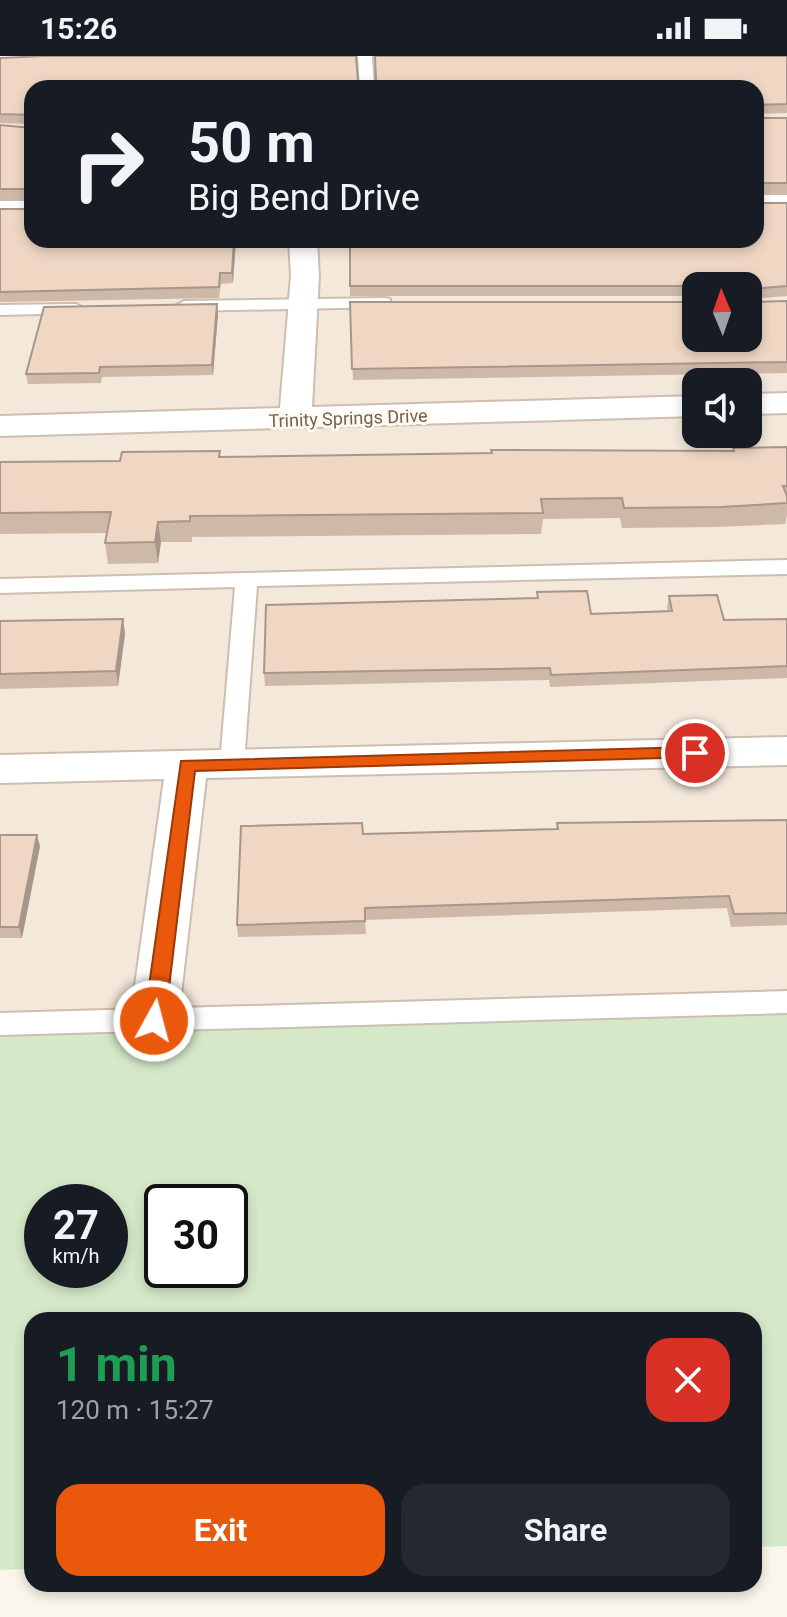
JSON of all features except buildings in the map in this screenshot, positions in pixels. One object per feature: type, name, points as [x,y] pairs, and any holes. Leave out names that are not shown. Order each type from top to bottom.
[{"type":"street","points":[[0,57],[43,56]]},
{"type":"street","points":[[764,203],[787,203]]},
{"type":"street","points":[[0,209],[24,209]]},
{"type":"street","points":[[295,420],[303,304],[303,248]]},
{"type":"street","points":[[762,404],[787,403]]},
{"type":"street","name":"Trinity Springs Drive","points":[[0,426],[295,420],[682,406]]},
{"type":"street","points":[[0,769],[787,751]]},
{"type":"street","points":[[154,1021],[187,765]]},
{"type":"lane","points":[[365,56],[366,80]]},
{"type":"lane","points":[[159,307],[409,303]]},
{"type":"lane","points":[[0,310],[96,308]]},
{"type":"lane","points":[[0,586],[246,583],[787,567]]},
{"type":"lane","points":[[232,763],[246,583]]},
{"type":"lane","points":[[0,1024],[787,1002]]},
{"type":"shaded area","points":[[0,56],[787,56],[787,1005],[0,1024]]},
{"type":"green space","points":[[787,1005],[787,1546],[762,1547],[762,1312],[24,1312],[24,1569],[0,1570],[0,1024]]},
{"type":"route","points":[[154,1021],[187,765],[695,753]]}]
